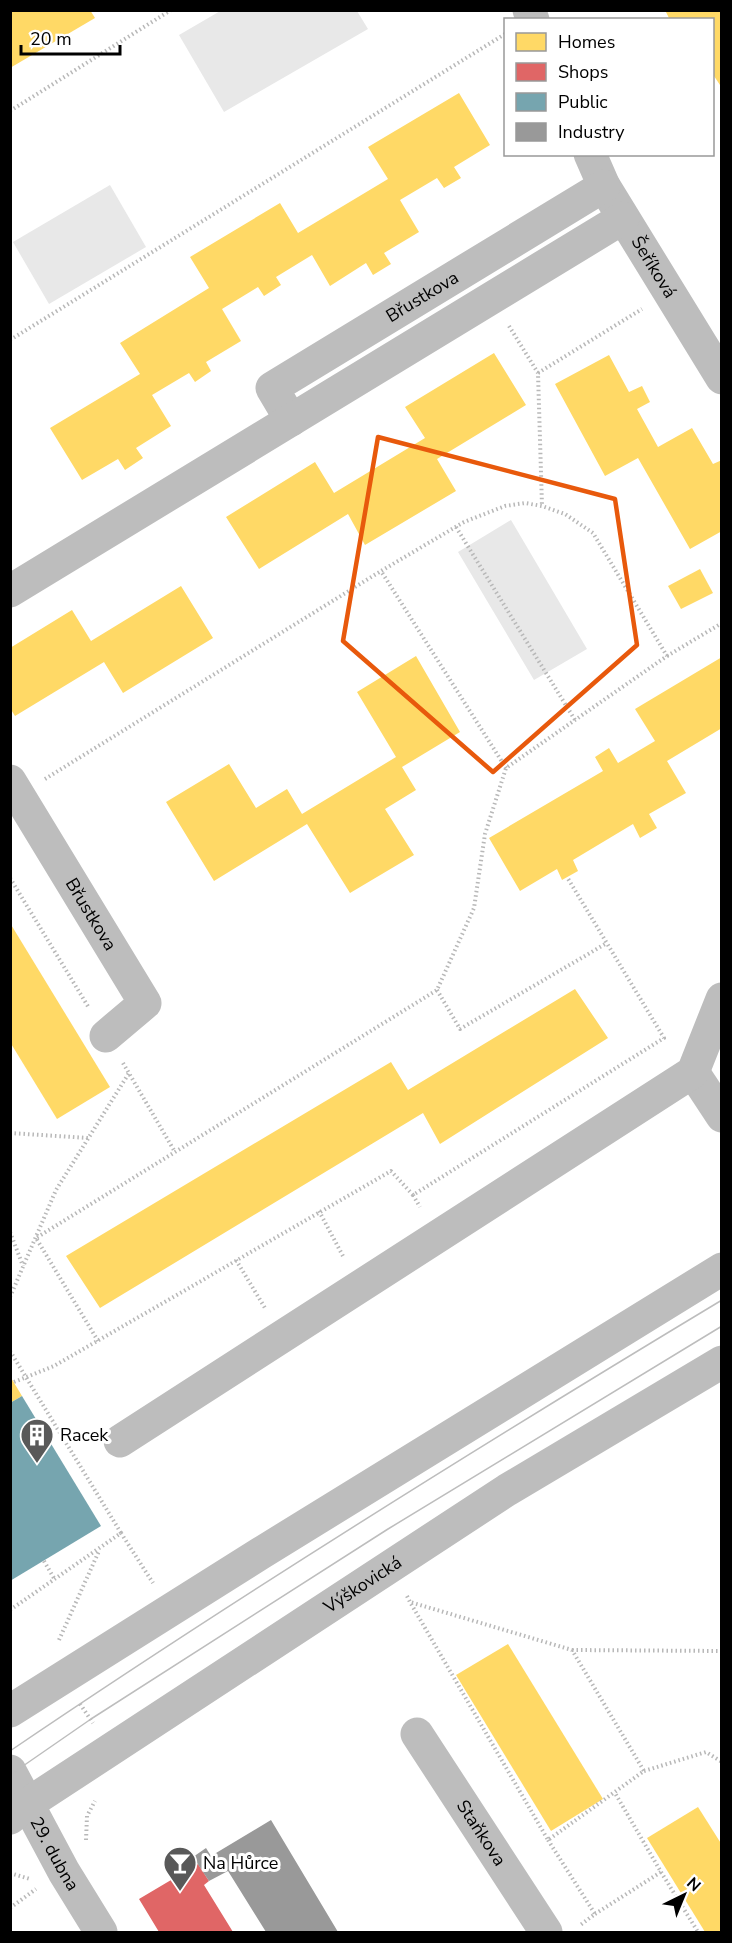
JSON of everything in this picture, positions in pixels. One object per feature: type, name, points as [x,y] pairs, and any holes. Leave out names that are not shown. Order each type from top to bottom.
[{"type":"street","name":"Šeříková","points":[[591,156],[604,186],[722,378]]},
{"type":"street","name":"Břustkova","points":[[291,420],[272,388],[604,186]]},
{"type":"street","name":"Břustkova","points":[[10,591],[623,218]]},
{"type":"street","name":"Břustkova","points":[[15,788],[145,1003],[106,1036]]},
{"type":"street","points":[[120,1441],[693,1072],[722,999]]},
{"type":"street","points":[[693,1072],[722,1116]]},
{"type":"street","points":[[10,1711],[59,1663],[261,1553],[722,1269]]},
{"type":"street","name":"Výškovická","points":[[20,1811],[507,1490],[722,1362]]},
{"type":"street","name":"Staňkova","points":[[417,1734],[546,1932]]},
{"type":"street","name":"29. dubna","points":[[11,1773],[20,1811],[64,1872],[101,1932]]},
{"type":"path","points":[[10,111],[171,10]]},
{"type":"path","points":[[10,340],[504,34]]},
{"type":"path","points":[[538,373],[669,293]]},
{"type":"path","points":[[491,298],[538,373],[542,506]]},
{"type":"path","points":[[15,788],[456,527],[505,506],[525,503],[542,506],[565,514],[593,533],[667,656]]},
{"type":"path","points":[[456,527],[575,720]]},
{"type":"path","points":[[381,571],[506,768]]},
{"type":"path","points":[[36,1238],[437,990],[474,908],[485,834],[506,768],[667,656],[722,623]]},
{"type":"path","points":[[14,1382],[54,1366],[318,1211],[391,1171],[413,1195],[664,1038],[567,877]]},
{"type":"path","points":[[437,990],[460,1029],[607,943]]},
{"type":"path","points":[[10,1297],[56,1190],[129,1073]]},
{"type":"path","points":[[10,1133],[88,1138]]},
{"type":"path","points":[[318,1211],[359,1287]]},
{"type":"path","points":[[10,1232],[23,1266]]},
{"type":"path","points":[[36,1238],[98,1341]]},
{"type":"path","points":[[236,1260],[282,1336]]},
{"type":"path","points":[[10,1351],[154,1585]]},
{"type":"path","points":[[10,1610],[121,1533]]},
{"type":"path","points":[[99,1549],[59,1663],[111,1749]]},
{"type":"path","points":[[44,1561],[55,1580]]},
{"type":"path","points":[[406,1594],[548,1840],[595,1914]]},
{"type":"path","points":[[410,1602],[572,1650],[722,1651]]},
{"type":"path","points":[[572,1650],[644,1771]]},
{"type":"path","points":[[548,1840],[644,1771],[706,1752],[722,1762]]},
{"type":"path","points":[[615,1793],[698,1932]]},
{"type":"path","points":[[86,1849],[87,1816],[97,1797]]},
{"type":"path","points":[[571,1932],[661,1872]]},
{"type":"path","points":[[10,1908],[44,1883]]},
{"type":"highlighted area","points":[[378,437],[615,499],[637,645],[493,772],[343,641]]},
{"type":"shaded area","points":[[222,10],[357,11],[368,29],[224,112],[179,35]]},
{"type":"shaded area","points":[[110,185],[146,247],[49,304],[13,242]]},
{"type":"shaded area","points":[[511,520],[587,649],[534,680],[458,552]]},
{"type":"building: Homes","points":[[10,10],[90,10],[95,18],[10,68]]},
{"type":"building: Homes","points":[[665,10],[722,10],[722,88],[714,76],[714,18],[669,18]]},
{"type":"building: Homes","points":[[459,93],[490,145],[454,167],[461,178],[444,188],[437,178],[400,200],[419,232],[384,253],[391,264],[373,275],[366,263],[330,286],[312,255],[276,277],[281,285],[264,296],[258,287],[222,309],[241,341],[206,362],[211,371],[195,382],[189,373],[152,395],[171,426],[136,448],[143,458],[125,470],[118,459],[82,480],[50,428],[140,374],[120,343],[209,288],[190,257],[280,203],[298,233],[388,179],[368,147]]},
{"type":"building: Homes","points":[[494,353],[526,405],[437,459],[456,491],[365,545],[348,514],[259,569],[226,517],[315,462],[334,493],[425,438],[405,407]]},
{"type":"building: Homes","points":[[609,355],[629,392],[642,386],[650,402],[637,409],[658,447],[692,428],[713,464],[722,460],[722,531],[690,549],[638,458],[605,476],[555,384]]},
{"type":"building: Homes","points":[[700,569],[713,593],[681,609],[668,586]]},
{"type":"building: Homes","points":[[181,586],[213,638],[123,693],[104,662],[15,716],[10,708],[10,648],[72,610],[91,641]]},
{"type":"building: Homes","points":[[416,656],[460,732],[402,767],[416,790],[385,809],[414,855],[350,893],[307,824],[214,881],[166,802],[229,764],[256,808],[287,789],[302,814],[396,757],[357,692]]},
{"type":"building: Homes","points":[[722,657],[722,728],[667,761],[686,793],[649,814],[657,828],[640,838],[633,824],[573,860],[578,871],[562,880],[557,869],[520,891],[489,838],[603,771],[595,757],[609,748],[618,763],[655,741],[635,709]]},
{"type":"building: Homes","points":[[10,923],[110,1087],[57,1119],[10,1042]]},
{"type":"building: Homes","points":[[575,989],[608,1038],[440,1144],[423,1113],[100,1308],[66,1256],[391,1062],[408,1090]]},
{"type":"building: Homes","points":[[10,1376],[22,1396],[10,1403]]},
{"type":"building: Homes","points":[[508,1644],[603,1799],[551,1831],[456,1675]]},
{"type":"building: Homes","points":[[698,1807],[722,1845],[722,1932],[705,1932],[647,1838]]},
{"type":"building: Shops","name":"Na Hůrce","points":[[198,1864],[209,1881],[204,1885],[233,1932],[159,1932],[139,1899]]},
{"type":"building: Public","name":"Racek","points":[[22,1396],[101,1526],[10,1581],[10,1403]]},
{"type":"building: Industry","points":[[271,1820],[338,1932],[266,1932],[228,1871],[209,1881],[193,1857],[206,1848],[211,1856]]},
{"type":"tram line","points":[[10,1751],[186,1634],[363,1521],[722,1300]]},
{"type":"tram line","points":[[10,1775],[91,1719],[388,1529],[722,1326]]},
{"type":"place","name":"Racek","points":[[37,1464]]},
{"type":"place","name":"Na Hůrce","points":[[180,1892]]}]
